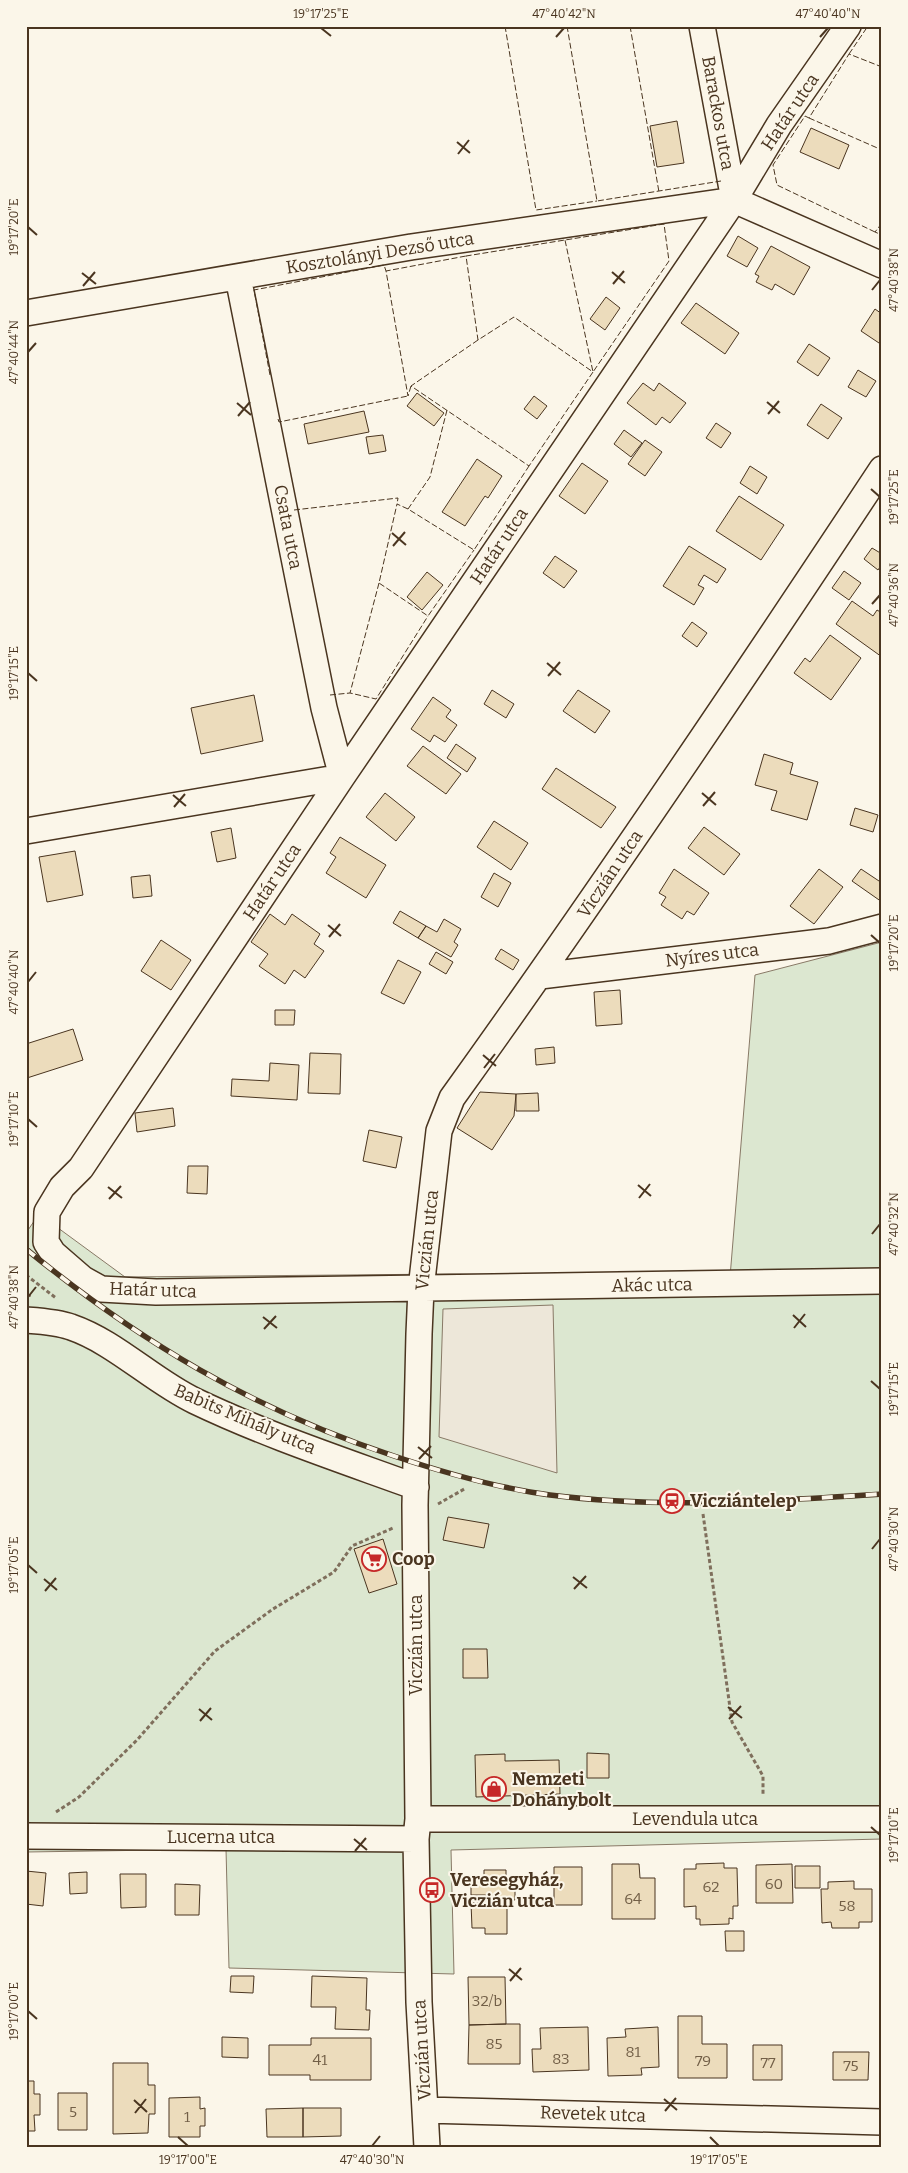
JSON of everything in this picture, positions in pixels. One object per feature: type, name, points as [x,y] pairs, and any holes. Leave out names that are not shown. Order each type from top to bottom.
[{"type":"street","name":"Barackos utca","points":[[702,26],[734,200]]},
{"type":"street","name":"Határ utca","points":[[421,1289],[156,1292],[101,1289],[83,1279],[53,1253],[46,1242],[47,1212],[62,1187],[81,1168],[342,777],[734,200],[779,125],[848,26]]},
{"type":"street","points":[[734,200],[882,265]]},
{"type":"street","name":"Kosztolányi Dezső utca","points":[[26,313],[411,247],[734,200]]},
{"type":"street","name":"Csata utca","points":[[238,277],[324,708],[342,777]]},
{"type":"street","name":"Viczián utca","points":[[427,2147],[417,1829],[415,1516],[421,1289],[439,1131],[452,1098],[540,976],[737,688],[882,470]]},
{"type":"street","points":[[26,830],[342,777]]},
{"type":"street","name":"Nyíres utca","points":[[540,976],[829,941],[882,927]]},
{"type":"street","name":"Akác utca","points":[[421,1289],[882,1281]]},
{"type":"street","name":"Babits Mihály utca","points":[[26,1320],[71,1327],[112,1349],[159,1381],[194,1401],[243,1422],[416,1487]]},
{"type":"street","name":"Levendula utca","points":[[417,1829],[764,1819],[882,1818]]},
{"type":"street","name":"Lucerna utca","points":[[26,1836],[417,1829]]},
{"type":"street","name":"Revetek utca","points":[[425,2110],[882,2122]]},
{"type":"path","points":[[49,1817],[79,1797],[137,1740],[215,1651],[273,1609],[334,1572],[352,1546],[380,1535],[466,1488]]},
{"type":"path","points":[[703,1514],[732,1722],[763,1776],[764,1819]]},
{"type":"green space","points":[[882,942],[882,1839],[451,1850],[454,1974],[229,1968],[226,1849],[26,1852],[26,1298],[31,1296],[26,1291],[26,1233],[39,1214],[125,1277],[449,1274],[730,1277],[755,975]]},
{"type":"shaded area","points":[[553,1305],[557,1473],[439,1437],[443,1309]]},
{"type":"building","points":[[677,121],[684,163],[657,167],[650,126]]},
{"type":"building","points":[[811,128],[849,145],[839,169],[800,152]]},
{"type":"building","points":[[738,236],[758,248],[747,267],[727,256]]},
{"type":"building","points":[[771,246],[810,267],[794,295],[775,284],[772,290],[756,282],[759,276],[755,274]]},
{"type":"building","points":[[606,297],[620,308],[605,330],[590,319]]},
{"type":"building","points":[[696,303],[739,333],[725,354],[681,323]]},
{"type":"building","points":[[875,309],[882,314],[882,345],[861,331]]},
{"type":"building","points":[[809,344],[830,358],[818,376],[797,362]]},
{"type":"building","points":[[858,370],[876,381],[866,397],[848,387]]},
{"type":"building","points":[[643,383],[654,391],[659,383],[686,403],[670,423],[662,417],[656,425],[627,403]]},
{"type":"building","points":[[417,393],[444,413],[434,426],[407,406]]},
{"type":"building","points":[[534,396],[547,406],[537,419],[524,409]]},
{"type":"building","points":[[821,404],[842,418],[828,439],[807,425]]},
{"type":"building","points":[[364,411],[369,432],[308,444],[304,424]]},
{"type":"building","points":[[716,423],[731,433],[721,448],[706,438]]},
{"type":"building","points":[[624,430],[642,443],[631,457],[614,444]]},
{"type":"building","points":[[383,435],[386,451],[369,454],[366,437]]},
{"type":"building","points":[[645,440],[662,452],[645,476],[628,464]]},
{"type":"building","points":[[477,459],[502,476],[488,498],[485,496],[465,526],[442,512]]},
{"type":"building","points":[[582,463],[608,481],[585,514],[559,496]]},
{"type":"building","points":[[750,466],[767,477],[757,494],[740,483]]},
{"type":"building","points":[[739,496],[784,525],[761,560],[716,531]]},
{"type":"building","points":[[689,546],[726,569],[717,583],[704,575],[698,585],[704,588],[694,605],[663,586]]},
{"type":"building","points":[[872,548],[882,554],[882,564],[878,570],[864,559]]},
{"type":"building","points":[[555,556],[577,571],[564,588],[543,573]]},
{"type":"building","points":[[844,571],[861,583],[849,600],[832,588]]},
{"type":"building","points":[[427,572],[443,585],[422,610],[407,597]]},
{"type":"building","points":[[852,601],[873,616],[877,610],[882,613],[882,657],[836,624]]},
{"type":"building","points":[[692,622],[707,633],[697,647],[682,636]]},
{"type":"building","points":[[830,635],[861,658],[831,700],[794,673],[805,658],[810,662]]},
{"type":"building","points":[[492,690],[514,704],[506,718],[484,704]]},
{"type":"building","points":[[578,690],[610,711],[595,733],[563,711]]},
{"type":"building","points":[[254,695],[263,741],[201,754],[191,708]]},
{"type":"building","points":[[433,697],[451,710],[446,717],[457,725],[445,742],[434,735],[430,742],[411,729]]},
{"type":"building","points":[[456,744],[476,758],[467,772],[447,758]]},
{"type":"building","points":[[423,746],[461,774],[446,794],[407,766]]},
{"type":"building","points":[[764,754],[793,763],[790,774],[818,782],[807,820],[771,810],[777,791],[755,785]]},
{"type":"building","points":[[556,768],[616,807],[601,828],[542,789]]},
{"type":"building","points":[[385,793],[415,817],[396,841],[366,817]]},
{"type":"building","points":[[855,808],[878,815],[873,832],[850,825]]},
{"type":"building","points":[[494,821],[528,843],[511,870],[477,847]]},
{"type":"building","points":[[704,827],[740,854],[724,875],[688,848]]},
{"type":"building","points":[[231,828],[236,858],[217,862],[211,832]]},
{"type":"building","points":[[340,837],[386,865],[366,898],[326,873],[336,857],[330,853]]},
{"type":"building","points":[[75,851],[83,895],[47,902],[39,857]]},
{"type":"building","points":[[674,869],[709,893],[694,915],[687,911],[682,919],[661,905],[666,897],[659,893]]},
{"type":"building","points":[[819,869],[843,887],[814,924],[790,906]]},
{"type":"building","points":[[861,869],[882,883],[882,902],[852,881]]},
{"type":"building","points":[[494,873],[511,883],[498,907],[481,897]]},
{"type":"building","points":[[150,875],[152,896],[133,898],[131,877]]},
{"type":"building","points":[[400,911],[426,926],[418,938],[393,923]]},
{"type":"building","points":[[270,914],[285,925],[292,914],[320,934],[314,944],[324,951],[305,978],[294,970],[285,984],[259,966],[268,954],[251,942]]},
{"type":"building","points":[[444,919],[461,929],[454,942],[458,945],[451,957],[418,938],[426,926],[437,932]]},
{"type":"building","points":[[161,940],[191,960],[171,990],[141,971]]},
{"type":"building","points":[[501,949],[519,960],[513,970],[495,959]]},
{"type":"building","points":[[436,952],[453,962],[446,974],[429,964]]},
{"type":"building","points":[[398,960],[421,972],[404,1004],[381,993]]},
{"type":"building","points":[[620,990],[622,1024],[596,1026],[594,992]]},
{"type":"building","points":[[275,1010],[295,1010],[294,1025],[275,1025]]},
{"type":"building","points":[[73,1029],[83,1060],[27,1078],[26,1044]]},
{"type":"building","points":[[554,1047],[555,1063],[536,1065],[535,1049]]},
{"type":"building","points":[[310,1053],[341,1054],[340,1094],[308,1093]]},
{"type":"building","points":[[270,1063],[299,1065],[297,1100],[231,1096],[232,1079],[269,1081]]},
{"type":"building","points":[[480,1092],[516,1094],[514,1116],[492,1150],[457,1128]]},
{"type":"building","points":[[538,1093],[539,1111],[516,1111],[516,1094]]},
{"type":"building","points":[[173,1108],[175,1126],[137,1132],[135,1113]]},
{"type":"building","points":[[369,1130],[402,1137],[396,1168],[363,1161]]},
{"type":"building","points":[[188,1166],[208,1166],[207,1194],[187,1193]]},
{"type":"building","points":[[448,1517],[489,1524],[484,1548],[443,1540]]},
{"type":"building","points":[[383,1539],[397,1584],[369,1593],[354,1549]]},
{"type":"building","points":[[463,1649],[487,1649],[488,1678],[463,1678]]},
{"type":"building","points":[[587,1753],[609,1754],[609,1778],[587,1778]]},
{"type":"building","points":[[505,1754],[505,1761],[559,1760],[560,1794],[476,1797],[475,1755]]},
{"type":"building","points":[[724,1863],[724,1868],[737,1868],[738,1906],[733,1906],[733,1919],[729,1918],[729,1924],[700,1925],[700,1919],[696,1919],[696,1906],[684,1907],[684,1869],[696,1869],[696,1864]]},
{"type":"building","points":[[612,1864],[639,1864],[640,1878],[655,1878],[655,1919],[612,1919]]},
{"type":"building","points":[[792,1864],[793,1903],[756,1903],[756,1865]]},
{"type":"building","points":[[795,1866],[820,1866],[820,1888],[795,1888]]},
{"type":"building","points":[[554,1867],[582,1867],[582,1905],[554,1905]]},
{"type":"building","points":[[484,1870],[506,1870],[506,1880],[515,1880],[515,1900],[486,1900],[486,1895],[471,1895],[471,1877],[484,1877]]},
{"type":"building","points":[[26,1871],[46,1873],[43,1906],[26,1904]]},
{"type":"building","points":[[87,1872],[87,1893],[70,1894],[69,1873]]},
{"type":"building","points":[[120,1874],[146,1874],[146,1907],[121,1908]]},
{"type":"building","points":[[854,1881],[854,1889],[872,1889],[872,1922],[859,1922],[859,1928],[832,1928],[831,1922],[822,1923],[821,1889],[828,1889],[828,1882]]},
{"type":"building","points":[[175,1884],[200,1885],[199,1915],[175,1915]]},
{"type":"building","points":[[486,1900],[507,1900],[507,1934],[485,1934],[485,1928],[472,1928],[471,1903],[486,1903]]},
{"type":"building","points":[[725,1931],[744,1931],[744,1951],[726,1951]]},
{"type":"building","points":[[231,1976],[254,1976],[253,1993],[230,1992]]},
{"type":"building","points":[[312,1976],[367,1978],[366,2010],[370,2010],[369,2030],[335,2029],[336,2007],[311,2007]]},
{"type":"building","points":[[468,1977],[505,1977],[506,2024],[469,2025]]},
{"type":"building","points":[[678,2016],[702,2016],[702,2044],[727,2044],[727,2078],[678,2078]]},
{"type":"building","points":[[520,2024],[520,2064],[468,2064],[469,2025]]},
{"type":"building","points":[[588,2027],[589,2070],[533,2072],[532,2049],[541,2049],[540,2028]]},
{"type":"building","points":[[658,2027],[659,2067],[641,2068],[642,2075],[608,2076],[607,2038],[626,2037],[625,2029]]},
{"type":"building","points":[[222,2037],[248,2038],[248,2058],[222,2057]]},
{"type":"building","points":[[311,2038],[371,2038],[371,2080],[310,2080],[310,2075],[269,2075],[269,2045],[311,2045]]},
{"type":"building","points":[[753,2045],[782,2045],[782,2080],[753,2080]]},
{"type":"building","points":[[833,2052],[869,2052],[868,2080],[833,2080]]},
{"type":"building","points":[[113,2063],[148,2063],[148,2085],[155,2085],[155,2114],[149,2114],[148,2133],[113,2134]]},
{"type":"building","points":[[26,2081],[34,2081],[34,2094],[40,2094],[40,2115],[34,2115],[35,2131],[26,2131]]},
{"type":"building","points":[[58,2093],[87,2093],[87,2130],[58,2130]]},
{"type":"building","points":[[200,2097],[200,2109],[205,2108],[205,2126],[200,2126],[200,2137],[169,2137],[169,2098]]},
{"type":"building","points":[[303,2108],[303,2137],[267,2137],[266,2109]]},
{"type":"building","points":[[303,2108],[341,2108],[341,2136],[303,2137]]},
{"type":"railway","points":[[26,1249],[112,1314],[200,1370],[246,1395],[343,1438],[452,1474],[530,1492],[633,1502],[716,1502],[882,1494]]},
{"type":"fence","points":[[505,26],[536,210],[597,201]]},
{"type":"fence","points":[[567,26],[597,201],[721,181]]},
{"type":"fence","points":[[630,26],[659,192]]},
{"type":"fence","points":[[849,54],[868,26]]},
{"type":"fence","points":[[875,232],[777,185],[773,165],[805,116],[809,118],[849,54],[882,67]]},
{"type":"fence","points":[[809,118],[882,150]]},
{"type":"fence","points":[[882,223],[875,232],[882,235]]},
{"type":"fence","points":[[478,340],[411,386],[529,466],[593,372],[514,317],[478,340],[466,256],[664,224],[669,261],[593,372],[565,240]]},
{"type":"fence","points":[[411,386],[408,396],[386,271],[466,256]]},
{"type":"fence","points":[[270,375],[254,290],[384,265],[386,271]]},
{"type":"fence","points":[[278,419],[279,422],[408,396]]},
{"type":"fence","points":[[447,410],[430,477],[408,509],[474,550],[529,466]]},
{"type":"fence","points":[[294,510],[398,498],[397,504]]},
{"type":"fence","points":[[408,509],[397,504],[379,583],[428,616],[474,550]]},
{"type":"fence","points":[[379,583],[350,693],[376,699],[428,616]]},
{"type":"fence","points":[[330,695],[350,693]]},
{"type":"place","name":"Vicziántelep","points":[[672,1501]]},
{"type":"place","name":"Coop","points":[[374,1559]]},
{"type":"place","name":"Nemzeti Dohánybolt","points":[[494,1789]]},
{"type":"place","name":"Veresegyház, Viczián utca","points":[[432,1890]]}]
